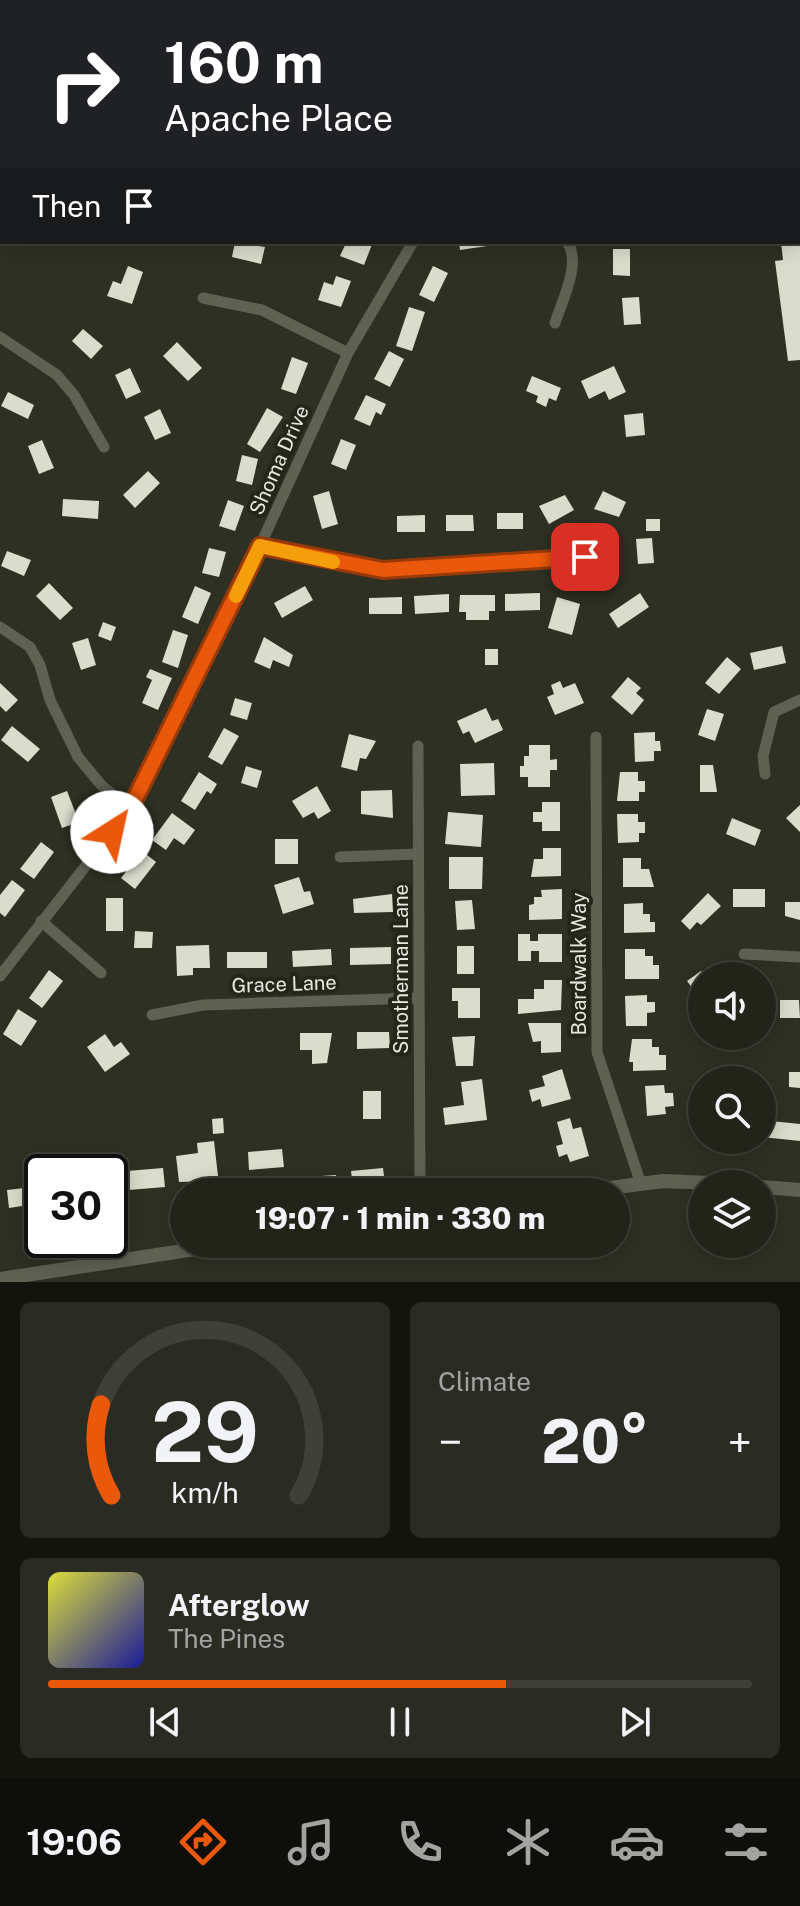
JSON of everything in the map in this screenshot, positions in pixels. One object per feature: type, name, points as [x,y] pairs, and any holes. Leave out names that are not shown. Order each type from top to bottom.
[{"type":"street","name":"Shoma Drive","points":[[0,976],[130,809],[260,546],[348,353],[412,244]]},
{"type":"street","points":[[555,323],[572,265],[573,253],[568,244]]},
{"type":"street","points":[[203,298],[262,310],[348,353]]},
{"type":"street","points":[[0,337],[57,375],[74,395],[104,447]]},
{"type":"street","points":[[260,546],[383,570],[585,557]]},
{"type":"street","points":[[0,627],[30,647],[40,665],[50,700],[78,757],[102,786],[130,809]]},
{"type":"street","points":[[765,774],[763,756],[774,712],[800,700]]},
{"type":"street","name":"Boardwalk Way","points":[[596,737],[597,1052],[641,1184]]},
{"type":"street","name":"Smotherman Lane","points":[[418,746],[420,1178]]},
{"type":"street","points":[[340,857],[418,854]]},
{"type":"street","points":[[41,921],[101,973]]},
{"type":"street","points":[[744,954],[800,957]]},
{"type":"street","name":"Grace Lane","points":[[152,1015],[203,1005],[419,998]]},
{"type":"street","points":[[630,1185],[688,1181]]},
{"type":"street","points":[[776,1188],[800,1190]]},
{"type":"street","points":[[0,1279],[170,1253]]},
{"type":"building","points":[[235,244],[265,247],[261,264],[232,257]]},
{"type":"building","points":[[346,244],[372,244],[364,265],[340,256]]},
{"type":"building","points":[[459,244],[494,244],[494,245],[460,250]]},
{"type":"building","points":[[781,244],[800,244],[800,360],[788,361],[775,261],[783,260]]},
{"type":"building","points":[[613,249],[630,249],[630,276],[613,275]]},
{"type":"building","points":[[128,266],[143,272],[132,304],[107,296],[113,281],[121,284]]},
{"type":"building","points":[[433,266],[448,273],[434,302],[419,295]]},
{"type":"building","points":[[336,276],[351,281],[341,307],[318,300],[324,282],[333,285]]},
{"type":"building","points":[[639,297],[641,324],[624,325],[622,298]]},
{"type":"building","points":[[409,307],[425,312],[412,351],[396,346]]},
{"type":"building","points":[[83,329],[103,346],[91,359],[72,341]]},
{"type":"building","points":[[177,342],[202,368],[188,381],[163,356]]},
{"type":"building","points":[[389,351],[404,359],[390,387],[374,379]]},
{"type":"building","points":[[292,357],[308,363],[296,394],[281,389]]},
{"type":"building","points":[[614,366],[626,392],[609,400],[605,391],[589,399],[581,381]]},
{"type":"building","points":[[130,368],[141,392],[126,399],[115,375]]},
{"type":"building","points":[[532,376],[561,388],[556,401],[549,398],[546,407],[536,402],[538,396],[526,391]]},
{"type":"building","points":[[8,392],[34,405],[28,419],[1,406]]},
{"type":"building","points":[[366,395],[386,404],[381,415],[376,412],[370,426],[354,419]]},
{"type":"building","points":[[267,408],[283,417],[260,452],[247,444]]},
{"type":"building","points":[[160,409],[171,433],[155,440],[144,417]]},
{"type":"building","points":[[643,413],[645,435],[626,437],[624,415]]},
{"type":"building","points":[[341,439],[356,445],[346,470],[331,464]]},
{"type":"building","points":[[42,440],[54,468],[39,474],[28,446]]},
{"type":"building","points":[[242,455],[258,459],[252,485],[236,481]]},
{"type":"building","points":[[148,471],[160,483],[135,508],[123,495]]},
{"type":"building","points":[[329,491],[338,524],[322,529],[313,496]]},
{"type":"building","points":[[603,491],[626,502],[619,517],[594,509]]},
{"type":"building","points":[[565,495],[574,510],[549,524],[539,506]]},
{"type":"building","points":[[63,499],[99,501],[98,519],[62,516]]},
{"type":"building","points":[[228,500],[244,506],[235,531],[219,526]]},
{"type":"building","points":[[497,513],[523,513],[523,529],[497,529]]},
{"type":"building","points":[[425,515],[425,532],[397,532],[397,516]]},
{"type":"building","points":[[446,515],[473,515],[474,531],[446,531]]},
{"type":"building","points":[[646,519],[660,519],[660,531],[646,531]]},
{"type":"building","points":[[652,538],[654,563],[638,564],[636,539]]},
{"type":"building","points":[[209,548],[226,552],[219,577],[202,573]]},
{"type":"building","points":[[7,551],[31,560],[24,576],[1,566]]},
{"type":"building","points":[[49,583],[73,608],[60,620],[36,596]]},
{"type":"building","points":[[195,586],[211,593],[198,624],[182,617]]},
{"type":"building","points":[[305,586],[313,600],[282,618],[274,603]]},
{"type":"building","points":[[540,593],[540,610],[505,611],[505,594]]},
{"type":"building","points":[[640,593],[649,607],[618,628],[609,614]]},
{"type":"building","points":[[449,594],[449,612],[415,614],[414,596]]},
{"type":"building","points":[[460,595],[495,595],[495,611],[489,611],[489,620],[466,620],[466,612],[459,612]]},
{"type":"building","points":[[402,597],[402,614],[369,614],[369,598]]},
{"type":"building","points":[[557,597],[580,604],[572,635],[548,628]]},
{"type":"building","points":[[103,622],[116,627],[111,641],[98,636]]},
{"type":"building","points":[[173,630],[188,635],[178,668],[162,662]]},
{"type":"building","points":[[264,637],[293,655],[289,667],[273,660],[270,669],[254,662]]},
{"type":"building","points":[[88,638],[96,665],[81,670],[72,643]]},
{"type":"building","points":[[782,646],[786,663],[754,670],[750,653]]},
{"type":"building","points":[[485,649],[498,649],[498,665],[485,665]]},
{"type":"building","points":[[727,657],[741,669],[719,694],[705,683]]},
{"type":"building","points":[[150,669],[172,678],[158,710],[142,703],[152,680],[146,677]]},
{"type":"building","points":[[628,677],[641,688],[636,693],[644,700],[632,715],[611,697]]},
{"type":"building","points":[[560,681],[563,688],[575,683],[584,703],[555,715],[547,697],[554,694],[551,685]]},
{"type":"building","points":[[0,683],[18,700],[6,712],[0,706]]},
{"type":"building","points":[[235,698],[252,703],[247,720],[230,715]]},
{"type":"building","points":[[486,708],[492,721],[498,719],[503,730],[475,743],[469,731],[463,734],[457,721]]},
{"type":"building","points":[[707,709],[724,714],[715,741],[698,735]]},
{"type":"building","points":[[12,726],[40,749],[28,762],[1,740]]},
{"type":"building","points":[[224,728],[239,736],[222,765],[208,757]]},
{"type":"building","points":[[655,732],[655,741],[660,741],[661,751],[654,751],[654,761],[635,762],[634,733]]},
{"type":"building","points":[[349,734],[376,741],[366,759],[360,758],[357,771],[341,767]]},
{"type":"building","points":[[529,745],[550,745],[550,760],[557,759],[557,770],[550,770],[550,787],[528,787],[528,777],[520,777],[524,756],[529,756]]},
{"type":"building","points":[[494,763],[495,795],[461,796],[460,764]]},
{"type":"building","points":[[700,765],[713,765],[717,792],[700,792]]},
{"type":"building","points":[[246,766],[262,771],[257,788],[241,783]]},
{"type":"building","points":[[199,772],[217,784],[211,794],[207,791],[195,810],[181,801]]},
{"type":"building","points":[[620,772],[638,772],[638,781],[645,781],[645,792],[639,792],[639,801],[617,801]]},
{"type":"building","points":[[317,786],[331,811],[318,819],[314,812],[303,818],[292,801]]},
{"type":"building","points":[[392,790],[393,818],[361,814],[361,791]]},
{"type":"building","points":[[67,791],[79,822],[62,828],[51,797]]},
{"type":"building","points":[[542,802],[560,802],[560,831],[542,831],[542,822],[533,822],[533,812],[542,812]]},
{"type":"building","points":[[800,805],[800,832],[786,818]]},
{"type":"building","points":[[448,812],[483,815],[481,847],[445,844]]},
{"type":"building","points":[[172,813],[195,830],[184,845],[174,838],[166,850],[152,840]]},
{"type":"building","points":[[617,814],[638,814],[638,822],[645,822],[645,833],[639,833],[639,842],[618,843]]},
{"type":"building","points":[[732,818],[761,830],[755,846],[726,834]]},
{"type":"building","points":[[275,839],[298,839],[298,864],[275,864]]},
{"type":"building","points":[[41,842],[54,852],[34,879],[20,869]]},
{"type":"building","points":[[543,848],[561,848],[561,876],[531,877],[534,859],[543,859]]},
{"type":"building","points":[[142,851],[156,862],[135,889],[121,878]]},
{"type":"building","points":[[449,857],[483,857],[482,889],[449,889]]},
{"type":"building","points":[[623,858],[641,858],[641,869],[649,869],[654,887],[623,887]]},
{"type":"building","points":[[299,877],[304,892],[310,891],[314,904],[283,914],[274,885]]},
{"type":"building","points":[[12,880],[25,890],[5,917],[0,913],[0,895]]},
{"type":"building","points":[[562,889],[562,919],[529,920],[529,905],[534,904],[534,897],[542,897],[541,890]]},
{"type":"building","points":[[733,889],[765,889],[765,907],[733,907]]},
{"type":"building","points":[[708,893],[721,906],[701,925],[697,922],[690,930],[681,921]]},
{"type":"building","points":[[392,894],[393,912],[354,913],[353,899]]},
{"type":"building","points":[[106,898],[123,898],[123,931],[106,931]]},
{"type":"building","points":[[472,900],[475,929],[457,930],[455,901]]},
{"type":"building","points":[[785,902],[800,902],[800,920],[785,916]]},
{"type":"building","points":[[643,903],[643,914],[650,914],[650,922],[655,922],[655,932],[624,933],[624,904]]},
{"type":"building","points":[[135,931],[153,932],[152,948],[134,948]]},
{"type":"building","points":[[518,934],[530,934],[530,941],[538,941],[538,934],[562,934],[562,962],[539,962],[539,951],[531,951],[531,961],[518,961]]},
{"type":"building","points":[[209,945],[210,968],[193,968],[193,975],[177,976],[176,946]]},
{"type":"building","points":[[457,946],[474,946],[474,974],[457,974]]},
{"type":"building","points":[[391,947],[391,964],[350,965],[350,948]]},
{"type":"building","points":[[331,949],[332,965],[293,967],[292,951]]},
{"type":"building","points":[[625,949],[645,949],[645,956],[653,956],[653,965],[659,965],[659,979],[625,979]]},
{"type":"building","points":[[227,952],[267,952],[267,968],[227,968]]},
{"type":"building","points":[[49,970],[63,981],[42,1008],[29,998]]},
{"type":"building","points":[[544,980],[562,980],[561,1010],[518,1014],[518,999],[534,999],[534,989],[544,989]]},
{"type":"building","points":[[452,988],[480,988],[480,1018],[458,1018],[458,1001],[452,1001]]},
{"type":"building","points":[[647,995],[647,1002],[655,1002],[655,1012],[647,1013],[647,1026],[626,1026],[625,996]]},
{"type":"building","points":[[780,1000],[799,1000],[800,1018],[780,1018]]},
{"type":"building","points":[[18,1009],[37,1021],[21,1046],[3,1034]]},
{"type":"building","points":[[528,1023],[561,1023],[561,1052],[541,1053],[541,1041],[533,1042]]},
{"type":"building","points":[[357,1032],[389,1032],[390,1048],[357,1049]]},
{"type":"building","points":[[300,1033],[332,1033],[327,1063],[312,1064],[312,1050],[300,1050]]},
{"type":"building","points":[[105,1034],[114,1047],[121,1042],[130,1054],[105,1072],[87,1047]]},
{"type":"building","points":[[475,1036],[473,1066],[456,1066],[452,1037]]},
{"type":"building","points":[[632,1039],[652,1039],[652,1047],[659,1047],[659,1055],[666,1055],[666,1070],[633,1071],[633,1062],[629,1062]]},
{"type":"building","points":[[562,1069],[571,1099],[542,1107],[540,1099],[532,1102],[529,1090],[545,1086],[542,1076]]},
{"type":"building","points":[[789,1072],[800,1072],[800,1088],[789,1087]]},
{"type":"building","points":[[482,1079],[487,1120],[445,1125],[443,1108],[464,1105],[461,1082]]},
{"type":"building","points":[[664,1085],[665,1093],[673,1093],[674,1106],[665,1107],[666,1114],[647,1116],[645,1086]]},
{"type":"building","points":[[363,1091],[381,1091],[381,1119],[363,1119]]},
{"type":"building","points":[[223,1118],[224,1133],[213,1134],[212,1119]]},
{"type":"building","points":[[570,1118],[573,1129],[581,1127],[589,1156],[570,1162],[567,1154],[559,1157],[556,1146],[563,1144],[557,1122]]},
{"type":"building","points":[[776,1121],[800,1124],[800,1141],[776,1138]]},
{"type":"building","points":[[214,1141],[218,1176],[179,1178],[176,1156],[198,1153],[197,1143]]},
{"type":"building","points":[[282,1149],[284,1167],[249,1170],[248,1152]]},
{"type":"building","points":[[163,1168],[165,1187],[129,1190],[128,1171]]},
{"type":"building","points":[[383,1168],[384,1178],[352,1178],[351,1171]]},
{"type":"building","points":[[336,1175],[336,1178],[307,1178]]},
{"type":"building","points":[[24,1188],[24,1206],[9,1208],[7,1190]]},
{"type":"slow traffic","points":[[236,596],[260,546],[333,562]]},
{"type":"route","points":[[112,832],[130,809],[260,546],[383,570],[585,557]]}]
